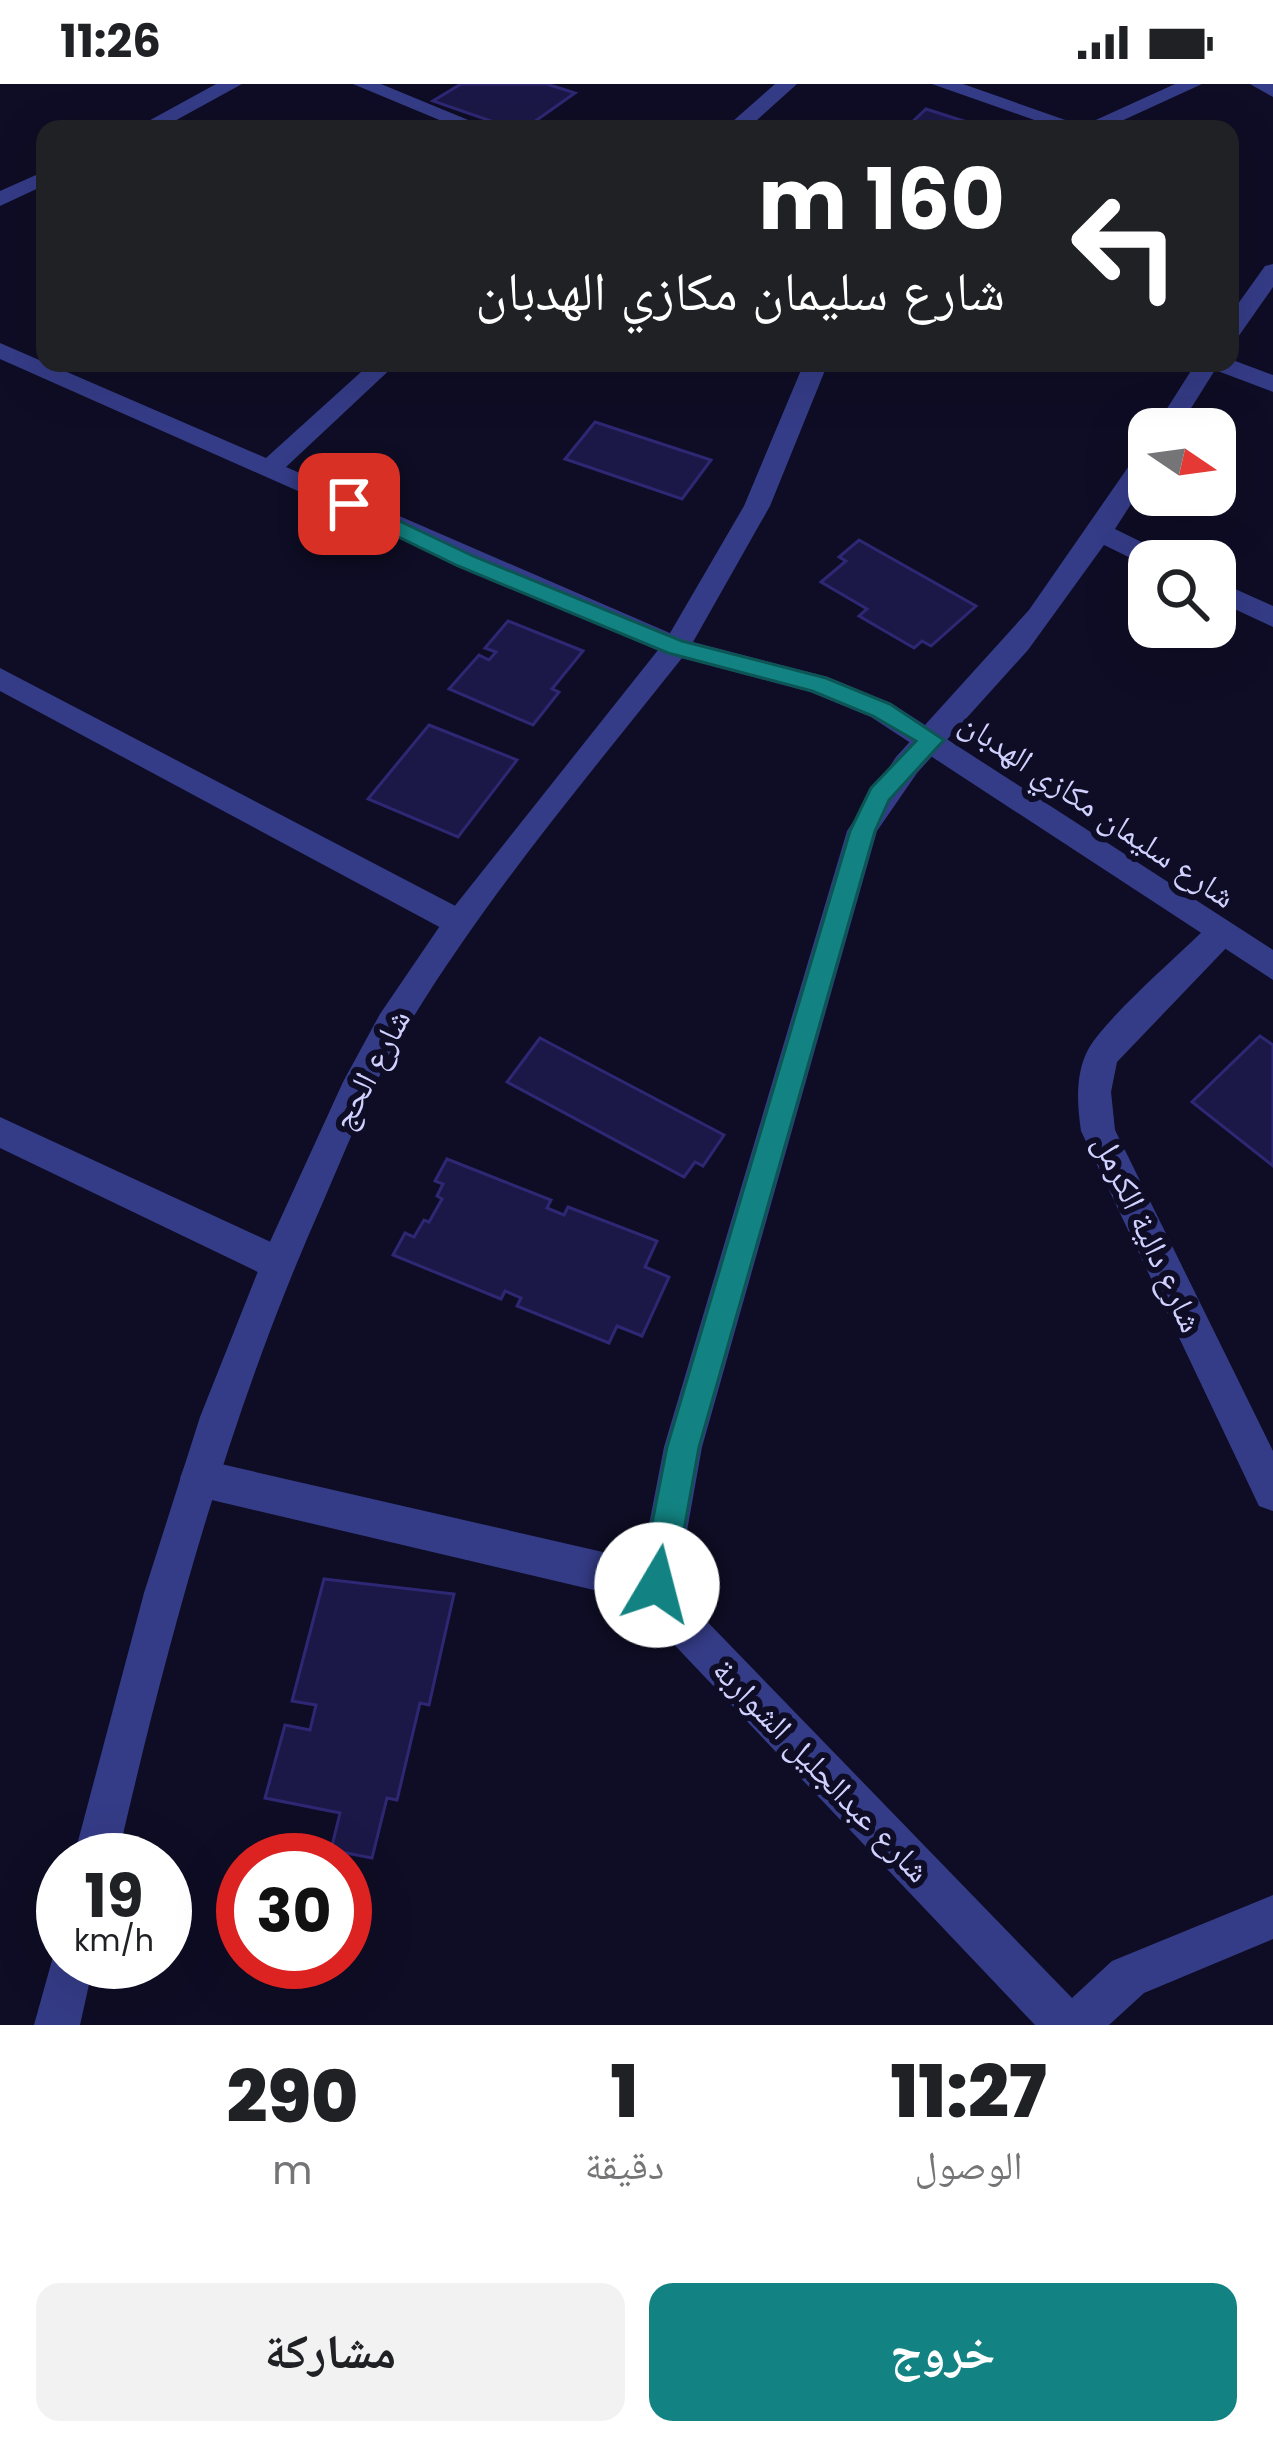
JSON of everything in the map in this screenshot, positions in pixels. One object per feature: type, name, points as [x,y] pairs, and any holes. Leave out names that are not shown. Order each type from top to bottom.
[{"type":"street","points":[[162,120],[232,84]]},
{"type":"street","points":[[363,84],[457,120]]},
{"type":"street","points":[[745,120],[787,84]]},
{"type":"street","points":[[942,84],[1056,120]]},
{"type":"street","points":[[1106,120],[1192,84]]},
{"type":"street","points":[[1260,84],[1273,91]]},
{"type":"street","points":[[0,199],[36,182]]},
{"type":"street","points":[[1239,319],[1273,271]]},
{"type":"street","name":"شارع سليمان مكازي الهدبان","points":[[0,350],[36,366]]},
{"type":"street","points":[[1239,371],[1273,383]]},
{"type":"street","name":"شارع سليمان مكازي الهدبان","points":[[51,372],[271,467],[465,561],[676,647],[818,684],[881,710],[1273,967]]},
{"type":"street","points":[[271,467],[376,372]]},
{"type":"street","name":"شارع الحج","points":[[102,1833],[158,1608],[275,1262],[389,1028],[456,921],[676,647],[757,506],[811,372]]},
{"type":"street","points":[[1179,408],[1202,372]]},
{"type":"street","points":[[199,1478],[657,1585],[683,1447],[862,831],[879,794],[1024,637],[1128,489]]},
{"type":"street","points":[[1100,532],[1128,546]]},
{"type":"street","points":[[1236,599],[1273,617]]},
{"type":"street","points":[[0,678],[456,921]]},
{"type":"street","name":"شارع دالية الكرمل","points":[[1219,934],[1102,1054],[1093,1078],[1094,1106],[1098,1131],[1273,1492]]},
{"type":"street","points":[[0,1132],[275,1262]]},
{"type":"street","name":"شارع عبدالجليل الشواربة","points":[[657,1585],[679,1621],[1071,2025]]},
{"type":"street","points":[[1071,2025],[1128,1977],[1273,1917]]},
{"type":"street","points":[[57,2025],[66,1989]]},
{"type":"building","points":[[461,84],[547,84],[575,93],[537,120],[488,120],[433,101]]},
{"type":"building","points":[[926,109],[960,120],[914,120]]},
{"type":"building","points":[[595,422],[711,460],[682,499],[565,459]]},
{"type":"building","points":[[859,540],[976,606],[931,646],[922,641],[914,648],[859,616],[867,609],[821,582],[846,561],[839,557]]},
{"type":"building","points":[[508,621],[583,651],[552,689],[559,692],[533,725],[449,689],[479,655],[489,660],[496,652],[485,648]]},
{"type":"building","points":[[429,725],[517,760],[458,837],[368,799]]},
{"type":"building","points":[[1260,1036],[1273,1045],[1273,1166],[1192,1102]]},
{"type":"building","points":[[540,1038],[724,1135],[703,1166],[695,1162],[684,1177],[507,1082]]},
{"type":"building","points":[[447,1159],[551,1200],[547,1208],[564,1215],[568,1207],[657,1241],[645,1267],[669,1277],[642,1336],[617,1326],[609,1343],[517,1306],[521,1298],[505,1291],[501,1299],[393,1255],[405,1233],[414,1237],[442,1199],[437,1196],[443,1184],[435,1181]]},
{"type":"building","points":[[324,1579],[454,1594],[429,1705],[420,1703],[397,1800],[387,1798],[372,1858],[372,1833],[335,1833],[340,1813],[265,1798],[285,1725],[310,1730],[316,1705],[292,1701]]},
{"type":"route","points":[[349,504],[465,561],[676,647],[818,684],[881,710],[932,740],[879,794],[862,831],[683,1447],[657,1585]]}]
